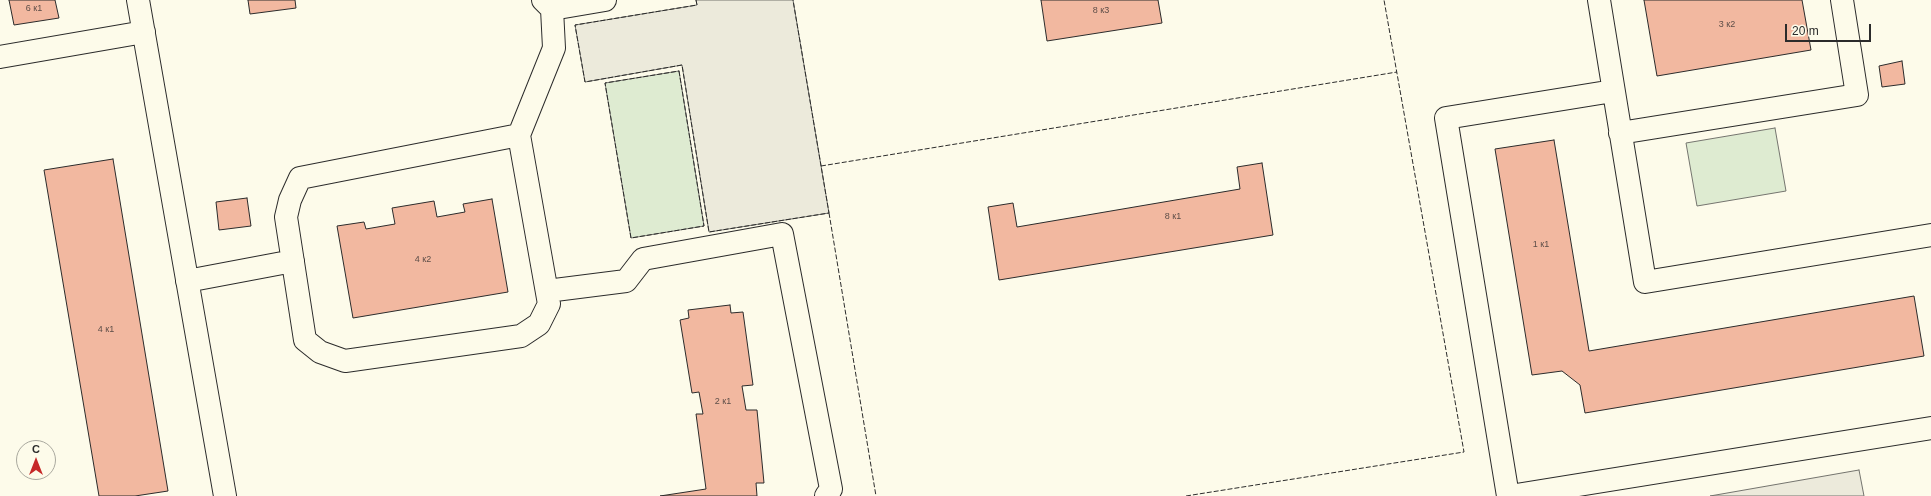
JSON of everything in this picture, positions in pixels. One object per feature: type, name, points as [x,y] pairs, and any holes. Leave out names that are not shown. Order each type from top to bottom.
[{"type":"lane","points":[[138,0],[225,496]]},
{"type":"lane","points":[[519,135],[300,178],[286,217],[305,340],[320,352],[345,361],[521,336],[540,324],[549,304],[519,135],[554,48],[547,4],[605,0]]},
{"type":"lane","points":[[1599,0],[1645,282],[1931,235]]},
{"type":"lane","points":[[1620,133],[1857,95],[1842,0]]},
{"type":"lane","points":[[0,57],[144,32]]},
{"type":"lane","points":[[1613,91],[1446,118],[1509,496],[1931,428]]},
{"type":"lane","points":[[547,291],[626,281],[643,260],[782,234],[831,489],[826,496]]},
{"type":"lane","points":[[187,280],[293,261]]},
{"type":"green space","points":[[679,71],[704,226],[631,238],[605,83]]},
{"type":"green space","points":[[1775,128],[1786,191],[1697,206],[1686,143]]},
{"type":"shaded area","points":[[696,0],[793,0],[829,213],[709,232],[682,65],[585,82],[575,25],[697,5]]},
{"type":"shaded area","points":[[1859,470],[1864,496],[1710,496]]},
{"type":"building","points":[[9,0],[55,0],[59,18],[14,25]]},
{"type":"building","points":[[248,0],[295,0],[296,8],[250,14]]},
{"type":"building","points":[[1041,0],[1158,0],[1162,23],[1047,41]]},
{"type":"building","points":[[1644,0],[1802,0],[1811,50],[1657,76]]},
{"type":"building","points":[[1902,61],[1905,84],[1882,87],[1879,66]]},
{"type":"building","points":[[1554,140],[1589,351],[1914,296],[1924,356],[1585,413],[1580,385],[1562,371],[1532,375],[1495,149]]},
{"type":"building","points":[[113,159],[168,491],[135,496],[99,496],[44,170]]},
{"type":"building","points":[[1262,163],[1273,235],[999,280],[988,207],[1013,203],[1017,227],[1240,189],[1237,167]]},
{"type":"building","points":[[247,198],[251,226],[219,230],[216,202]]},
{"type":"building","points":[[492,199],[508,292],[353,318],[337,226],[364,222],[366,229],[395,224],[392,208],[434,201],[437,217],[465,212],[463,204]]},
{"type":"building","points":[[730,305],[731,313],[743,312],[753,385],[742,386],[746,410],[757,410],[764,483],[756,483],[757,496],[660,496],[706,489],[696,414],[703,414],[699,392],[692,393],[680,320],[689,318],[688,310]]},
{"type":"fence","points":[[696,0],[697,5],[575,25],[585,82],[682,65],[709,232],[829,213],[793,0]]},
{"type":"fence","points":[[1186,496],[1464,452],[1384,0]]},
{"type":"fence","points":[[679,71],[704,226],[631,238],[605,83],[679,71]]},
{"type":"fence","points":[[821,166],[1397,72]]},
{"type":"fence","points":[[829,213],[876,496]]}]
